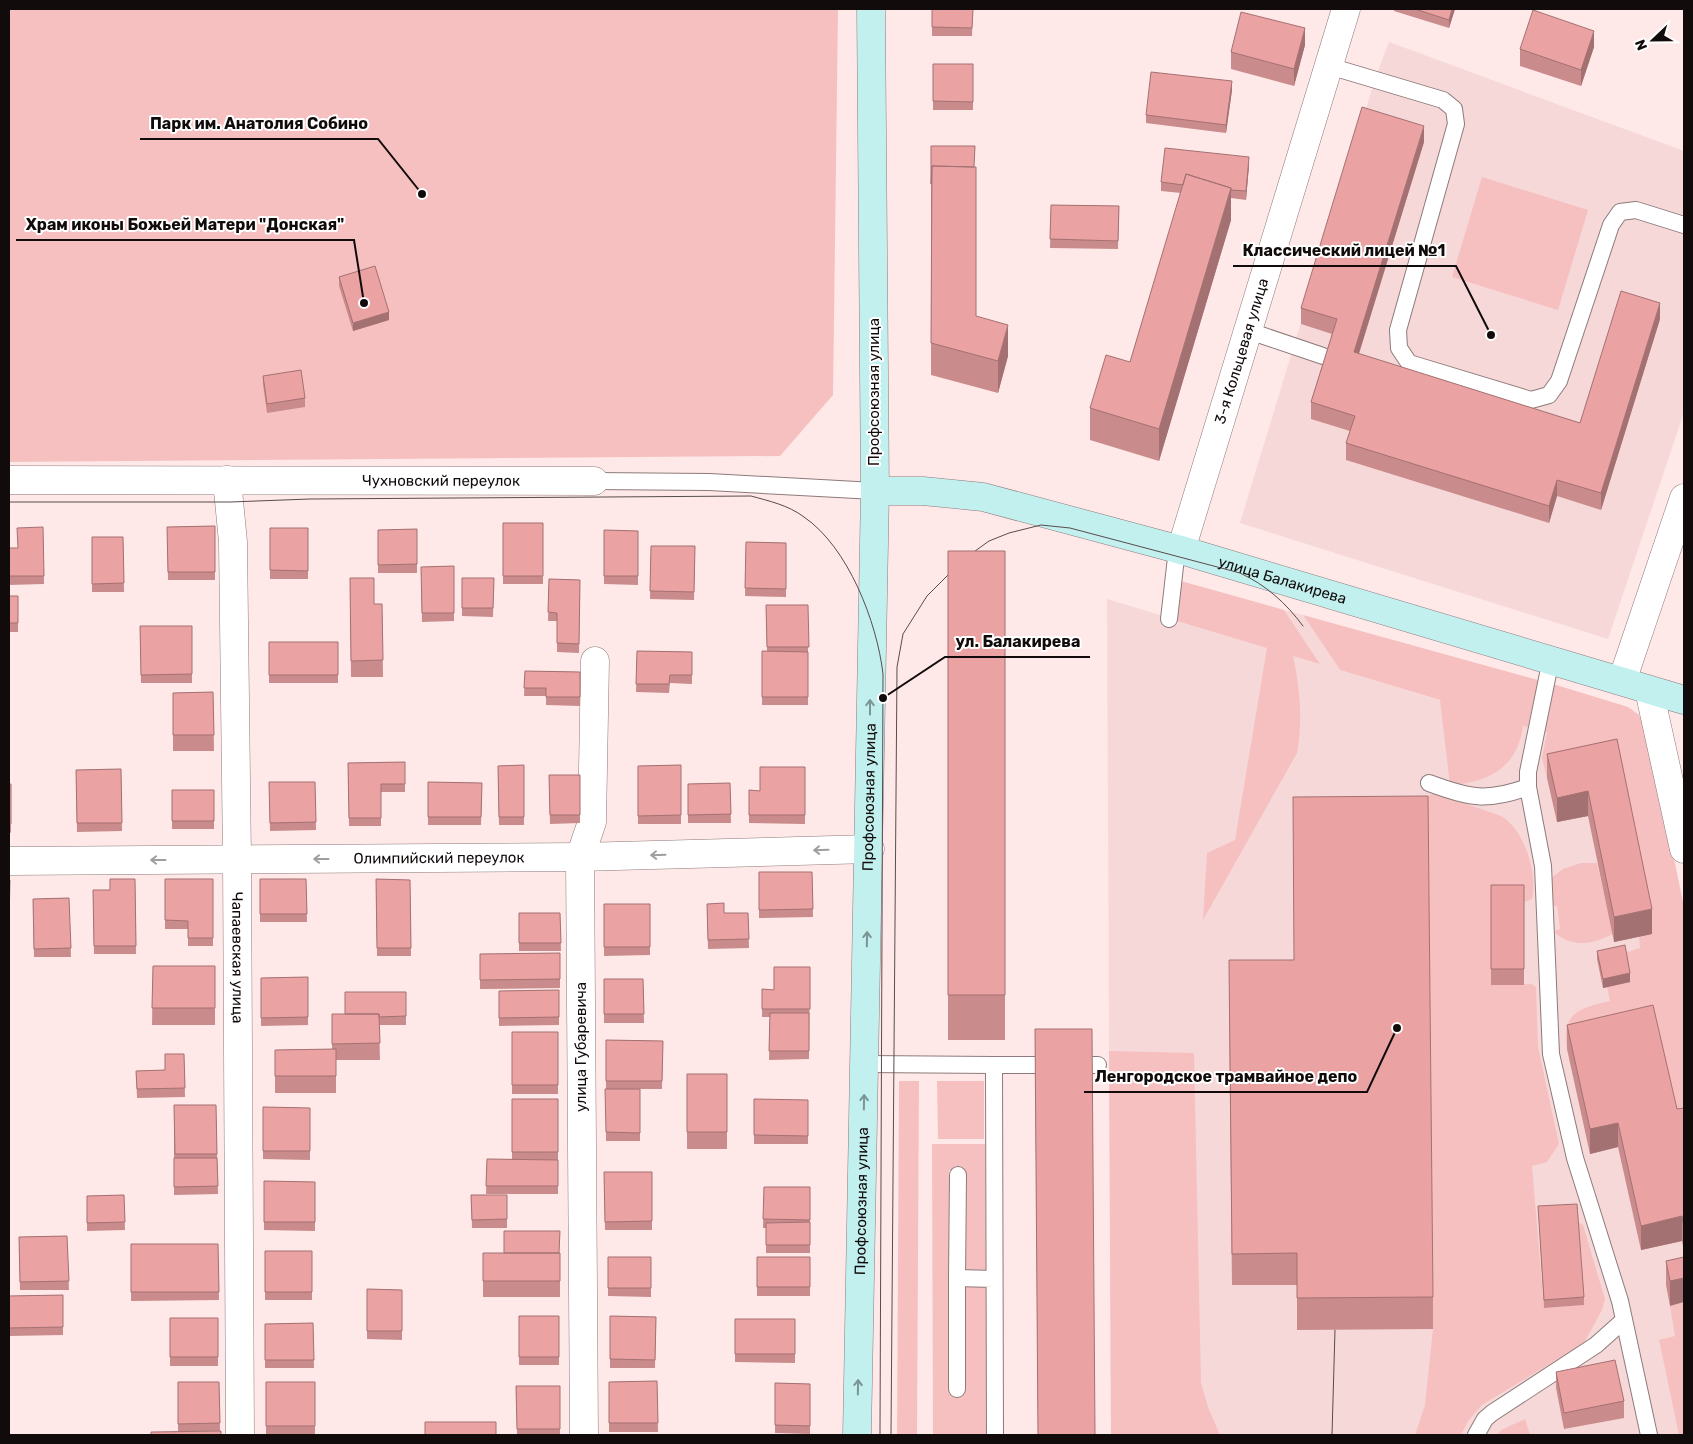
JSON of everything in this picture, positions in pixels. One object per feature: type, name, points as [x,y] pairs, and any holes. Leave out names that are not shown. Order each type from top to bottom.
[{"type":"main road","name":"Профсоюзная улица","points":[[857,1435],[870,849],[870,648],[875,491],[871,9]]},
{"type":"main road","name":"улица Балакирева","points":[[875,491],[923,491],[983,497],[1179,550],[1552,659],[1684,700]]},
{"type":"street","name":"3-я Кольцевая улица","points":[[1179,550],[1249,331],[1346,9]]},
{"type":"street","name":"Чухновский переулок","points":[[9,480],[594,481]]},
{"type":"street","name":"Чапаевская улица","points":[[226,480],[233,542],[237,859],[240,1435]]},
{"type":"street","points":[[1622,681],[1684,498]]},
{"type":"street","name":"улица Губаревича","points":[[584,1435],[580,858],[592,822],[595,661]]},
{"type":"street","points":[[1649,690],[1684,849]]},
{"type":"street","name":"Олимпийский переулок","points":[[9,861],[580,858],[870,849]]},
{"type":"lane","points":[[1330,66],[1443,100],[1454,109],[1456,124],[1398,330],[1399,348],[1409,363],[1531,400],[1549,394],[1559,381],[1611,225],[1620,212],[1636,210],[1684,225]]},
{"type":"lane","points":[[1249,331],[1324,356]]},
{"type":"lane","name":"Чухновский переулок","points":[[594,481],[709,482],[875,491]]},
{"type":"lane","points":[[1169,618],[1179,550]]},
{"type":"lane","points":[[1552,659],[1530,758],[1528,787],[1543,866],[1551,1054],[1575,1158],[1620,1301],[1649,1435]]},
{"type":"lane","points":[[1429,783],[1459,794],[1482,798],[1511,793],[1528,787]]},
{"type":"lane","points":[[865,1064],[1098,1065]]},
{"type":"lane","points":[[994,1065],[995,1435]]},
{"type":"lane","points":[[956,1389],[958,1174]]},
{"type":"lane","points":[[957,1278],[994,1279]]},
{"type":"lane","points":[[1476,1435],[1485,1419],[1492,1413],[1596,1346],[1624,1320]]},
{"type":"shaded area","points":[[9,9],[838,9],[833,395],[780,456],[9,462]]},
{"type":"shaded area","points":[[1389,42],[1684,151],[1684,412],[1608,639],[1240,523],[1375,79]]},
{"type":"shaded area","points":[[1482,177],[1588,210],[1558,310],[1452,277]]},
{"type":"shaded area","points":[[1181,581],[1284,610],[1320,664],[1293,656],[1300,704],[1300,729],[1297,753],[1203,920],[1207,853],[1235,840],[1267,648],[1174,620]]},
{"type":"shaded area","points":[[1107,599],[1319,663],[1284,610],[1303,615],[1340,670],[1634,759],[1684,1006],[1684,1435],[1111,1435]]},
{"type":"shaded area","points":[[1303,615],[1538,680],[1528,727],[1523,726],[1515,752],[1499,770],[1488,776],[1477,781],[1450,785],[1440,700],[1340,670]]},
{"type":"shaded area","points":[[1553,684],[1628,707],[1639,715],[1648,732],[1684,907],[1684,1132],[1677,1134],[1653,1029],[1567,1049],[1567,1027],[1570,1019],[1590,1006],[1610,1001],[1607,987],[1625,953],[1640,948],[1639,937],[1652,933],[1616,763],[1547,778],[1542,758],[1547,733],[1541,731]]},
{"type":"shaded area","points":[[1435,793],[1501,816],[1516,831],[1527,853],[1533,877],[1532,899],[1524,902],[1491,902],[1491,985],[1532,984],[1536,987],[1538,1047],[1559,1144],[1547,1162],[1532,1166],[1544,1308],[1584,1305],[1578,1222],[1583,1225],[1605,1299],[1602,1310],[1584,1343],[1482,1405],[1468,1421],[1461,1435],[1415,1435],[1425,1405],[1433,1329],[1425,802],[1428,796]]},
{"type":"shaded area","points":[[1581,863],[1597,863],[1613,934],[1591,942],[1577,943],[1556,934],[1555,931],[1560,929],[1557,906],[1553,906],[1551,878],[1563,869]]},
{"type":"shaded area","points":[[1109,1051],[1194,1053],[1201,1383],[1208,1407],[1220,1435],[1111,1435]]},
{"type":"shaded area","points":[[899,1081],[919,1081],[917,1435],[897,1435]]},
{"type":"shaded area","points":[[937,1081],[984,1081],[984,1139],[938,1139]]},
{"type":"shaded area","points":[[932,1144],[985,1144],[986,1272],[964,1272],[964,1170],[949,1170],[950,1394],[964,1394],[964,1287],[987,1287],[987,1435],[933,1435]]},
{"type":"shaded area","points":[[1684,1302],[1684,1435],[1679,1435],[1659,1340],[1675,1336],[1670,1306]]},
{"type":"shaded area","points":[[1525,1419],[1530,1435],[1496,1435],[1503,1429]]},
{"type":"building","points":[[932,9],[973,9],[972,28],[932,27]]},
{"type":"building","points":[[1415,9],[1452,9],[1449,20]]},
{"type":"building","points":[[1533,10],[1594,31],[1581,70],[1520,49]]},
{"type":"building","points":[[1241,12],[1305,28],[1294,69],[1231,52]]},
{"type":"building","points":[[933,64],[973,64],[973,102],[933,101]]},
{"type":"building","points":[[1151,72],[1232,81],[1226,125],[1146,115]]},
{"type":"building","points":[[1362,107],[1424,126],[1354,352],[1580,423],[1621,291],[1660,303],[1601,493],[1557,480],[1549,506],[1346,443],[1355,416],[1311,402],[1337,319],[1301,308]]},
{"type":"building","points":[[931,146],[975,146],[974,167],[932,166],[931,184]]},
{"type":"building","points":[[1165,148],[1249,157],[1246,191],[1231,190],[1231,188],[1186,174],[1183,185],[1161,182]]},
{"type":"building","points":[[932,166],[976,167],[976,316],[1008,325],[998,361],[931,343]]},
{"type":"building","points":[[1186,174],[1231,188],[1159,429],[1090,408],[1106,355],[1130,362]]},
{"type":"building","points":[[1051,205],[1119,206],[1118,241],[1050,239]]},
{"type":"building","points":[[375,266],[389,312],[353,323],[339,277]]},
{"type":"building","points":[[301,370],[305,398],[267,404],[263,376]]},
{"type":"building","points":[[503,523],[543,523],[543,576],[503,576]]},
{"type":"building","points":[[215,526],[215,572],[168,572],[167,527]]},
{"type":"building","points":[[43,527],[44,576],[9,576],[9,548],[18,548],[17,528]]},
{"type":"building","points":[[270,528],[308,528],[308,571],[270,570]]},
{"type":"building","points":[[417,529],[417,564],[378,565],[378,530]]},
{"type":"building","points":[[604,530],[638,531],[638,576],[604,576]]},
{"type":"building","points":[[92,537],[123,537],[124,583],[92,584]]},
{"type":"building","points":[[746,542],[786,543],[786,589],[745,588]]},
{"type":"building","points":[[651,546],[695,546],[694,592],[650,591]]},
{"type":"building","points":[[948,551],[1005,551],[1005,995],[948,995]]},
{"type":"building","points":[[454,566],[454,613],[422,613],[421,567]]},
{"type":"building","points":[[350,578],[374,578],[374,604],[382,604],[383,660],[351,661]]},
{"type":"building","points":[[462,578],[494,578],[493,608],[462,608]]},
{"type":"building","points":[[549,579],[580,580],[579,644],[557,643],[557,613],[548,612]]},
{"type":"building","points":[[9,596],[18,596],[18,623],[9,623]]},
{"type":"building","points":[[766,605],[808,605],[809,647],[767,647]]},
{"type":"building","points":[[140,626],[192,626],[192,674],[141,675]]},
{"type":"building","points":[[269,642],[338,642],[338,675],[269,675]]},
{"type":"building","points":[[637,651],[692,652],[692,675],[670,675],[669,684],[636,684]]},
{"type":"building","points":[[762,651],[808,652],[808,697],[762,697]]},
{"type":"building","points":[[525,671],[580,672],[580,697],[546,697],[546,688],[524,688]]},
{"type":"building","points":[[213,692],[214,735],[173,735],[173,693]]},
{"type":"building","points":[[1617,739],[1652,909],[1614,917],[1588,791],[1557,798],[1547,754]]},
{"type":"building","points":[[405,762],[405,784],[381,784],[381,818],[349,818],[348,763]]},
{"type":"building","points":[[524,765],[524,817],[499,817],[498,766]]},
{"type":"building","points":[[681,765],[681,815],[638,816],[638,766]]},
{"type":"building","points":[[760,767],[805,767],[805,815],[749,815],[749,790],[760,791]]},
{"type":"building","points":[[121,769],[122,823],[77,823],[76,770]]},
{"type":"building","points":[[549,775],[580,775],[580,815],[550,815]]},
{"type":"building","points":[[269,782],[315,782],[316,822],[270,823]]},
{"type":"building","points":[[428,782],[482,783],[481,817],[428,817]]},
{"type":"building","points":[[730,783],[731,814],[688,815],[688,784]]},
{"type":"building","points":[[9,784],[11,784],[11,824],[9,824]]},
{"type":"building","points":[[172,790],[214,790],[214,821],[172,821]]},
{"type":"building","points":[[1428,796],[1433,1297],[1297,1298],[1297,1253],[1232,1254],[1229,960],[1294,960],[1293,797]]},
{"type":"building","points":[[759,872],[812,872],[813,909],[759,910]]},
{"type":"building","points":[[110,879],[135,879],[136,946],[94,946],[93,890],[110,890]]},
{"type":"building","points":[[165,879],[213,879],[213,938],[188,938],[188,921],[165,920]]},
{"type":"building","points":[[260,879],[306,879],[307,914],[260,914]]},
{"type":"building","points":[[376,879],[410,880],[411,948],[377,948]]},
{"type":"building","points":[[9,880],[10,880],[9,920]]},
{"type":"building","points":[[1491,885],[1524,885],[1524,969],[1491,969]]},
{"type":"building","points":[[69,898],[71,948],[34,949],[33,899]]},
{"type":"building","points":[[724,903],[724,913],[748,913],[749,939],[708,940],[707,904]]},
{"type":"building","points":[[604,904],[650,904],[650,947],[604,947]]},
{"type":"building","points":[[519,913],[560,913],[561,943],[519,943]]},
{"type":"building","points":[[1625,945],[1630,973],[1603,979],[1597,951]]},
{"type":"building","points":[[560,953],[560,979],[480,980],[480,954]]},
{"type":"building","points":[[153,966],[215,966],[215,1008],[152,1008]]},
{"type":"building","points":[[774,967],[810,967],[810,1009],[762,1009],[762,989],[774,990]]},
{"type":"building","points":[[308,977],[308,1017],[261,1018],[261,978]]},
{"type":"building","points":[[604,979],[643,979],[644,1014],[604,1014]]},
{"type":"building","points":[[559,990],[559,1017],[499,1018],[499,991]]},
{"type":"building","points":[[345,992],[406,992],[406,1016],[379,1017],[379,1014],[345,1014]]},
{"type":"building","points":[[1653,1005],[1677,1109],[1684,1108],[1684,1227],[1682,1216],[1641,1226],[1618,1123],[1590,1129],[1567,1025]]},
{"type":"building","points":[[770,1013],[809,1013],[809,1051],[769,1051]]},
{"type":"building","points":[[332,1014],[379,1014],[380,1043],[332,1044]]},
{"type":"building","points":[[1035,1029],[1092,1029],[1095,1435],[1038,1435]]},
{"type":"building","points":[[512,1032],[558,1032],[558,1085],[512,1085]]},
{"type":"building","points":[[606,1040],[663,1041],[662,1081],[606,1081]]},
{"type":"building","points":[[336,1049],[336,1076],[275,1076],[275,1050]]},
{"type":"building","points":[[165,1054],[184,1054],[185,1088],[137,1089],[136,1071],[165,1070]]},
{"type":"building","points":[[687,1074],[727,1074],[727,1132],[687,1132]]},
{"type":"building","points":[[605,1089],[640,1089],[640,1133],[606,1132]]},
{"type":"building","points":[[512,1099],[558,1099],[558,1152],[512,1152]]},
{"type":"building","points":[[754,1099],[808,1100],[808,1136],[754,1135]]},
{"type":"building","points":[[174,1105],[216,1105],[217,1154],[175,1154]]},
{"type":"building","points":[[263,1107],[310,1108],[310,1151],[263,1151]]},
{"type":"building","points":[[174,1158],[217,1158],[218,1186],[174,1187]]},
{"type":"building","points":[[487,1159],[558,1160],[558,1186],[486,1186]]},
{"type":"building","points":[[604,1172],[652,1172],[652,1221],[605,1222]]},
{"type":"building","points":[[264,1181],[315,1182],[315,1222],[264,1222]]},
{"type":"building","points":[[764,1187],[810,1187],[810,1220],[763,1219]]},
{"type":"building","points":[[124,1195],[125,1222],[87,1223],[87,1196]]},
{"type":"building","points":[[471,1195],[507,1195],[507,1219],[472,1220]]},
{"type":"building","points":[[1577,1204],[1584,1297],[1544,1300],[1538,1206]]},
{"type":"building","points":[[810,1222],[810,1245],[766,1245],[766,1223]]},
{"type":"building","points":[[504,1231],[560,1231],[559,1253],[504,1253]]},
{"type":"building","points":[[67,1236],[69,1281],[20,1282],[19,1237]]},
{"type":"building","points":[[131,1244],[218,1244],[219,1292],[131,1292]]},
{"type":"building","points":[[265,1251],[312,1251],[312,1292],[265,1292]]},
{"type":"building","points":[[483,1253],[560,1253],[560,1281],[483,1281]]},
{"type":"building","points":[[608,1257],[651,1257],[651,1288],[608,1288]]},
{"type":"building","points":[[757,1257],[810,1257],[810,1287],[757,1287]]},
{"type":"building","points":[[1684,1257],[1684,1278],[1670,1281],[1666,1261]]},
{"type":"building","points":[[367,1289],[402,1290],[402,1331],[367,1331]]},
{"type":"building","points":[[63,1295],[63,1327],[9,1328],[9,1296]]},
{"type":"building","points":[[519,1316],[559,1316],[559,1357],[519,1357]]},
{"type":"building","points":[[610,1316],[656,1317],[655,1360],[610,1359]]},
{"type":"building","points":[[170,1318],[218,1318],[218,1357],[170,1357]]},
{"type":"building","points":[[735,1319],[795,1319],[795,1354],[735,1354]]},
{"type":"building","points":[[313,1323],[314,1360],[265,1360],[265,1324]]},
{"type":"building","points":[[1615,1360],[1624,1401],[1564,1413],[1556,1372]]},
{"type":"building","points":[[657,1381],[658,1423],[609,1423],[609,1382]]},
{"type":"building","points":[[178,1382],[219,1382],[220,1423],[178,1424]]},
{"type":"building","points":[[266,1382],[315,1382],[315,1426],[266,1426]]},
{"type":"building","points":[[775,1383],[810,1384],[810,1426],[775,1425]]},
{"type":"building","points":[[516,1386],[560,1386],[560,1429],[517,1429]]},
{"type":"building","points":[[425,1422],[496,1422],[496,1435],[425,1435]]},
{"type":"building","points":[[221,1431],[221,1435],[151,1435],[151,1432]]},
{"type":"tram line","points":[[9,502],[230,502],[310,499],[751,496],[792,509],[820,530],[847,566],[858,587],[874,632],[883,674],[880,1435]]},
{"type":"tram line","points":[[891,1435],[897,667],[903,634],[927,596],[964,559],[989,541],[1009,533],[1041,525],[1070,528],[1240,573],[1275,595],[1303,626]]},
{"type":"tram line","points":[[1332,1435],[1335,1330]]},
{"type":"place","name":"Парк им. Анатолия Собино","points":[[422,194]]},
{"type":"place","name":"Храм иконы Божьей Матери \"Донская\"","points":[[364,303]]},
{"type":"place","name":"Классический лицей №1","points":[[1491,335]]},
{"type":"place","name":"ул. Балакирева","points":[[883,698]]},
{"type":"place","name":"Ленгородское трамвайное депо","points":[[1397,1028]]}]
